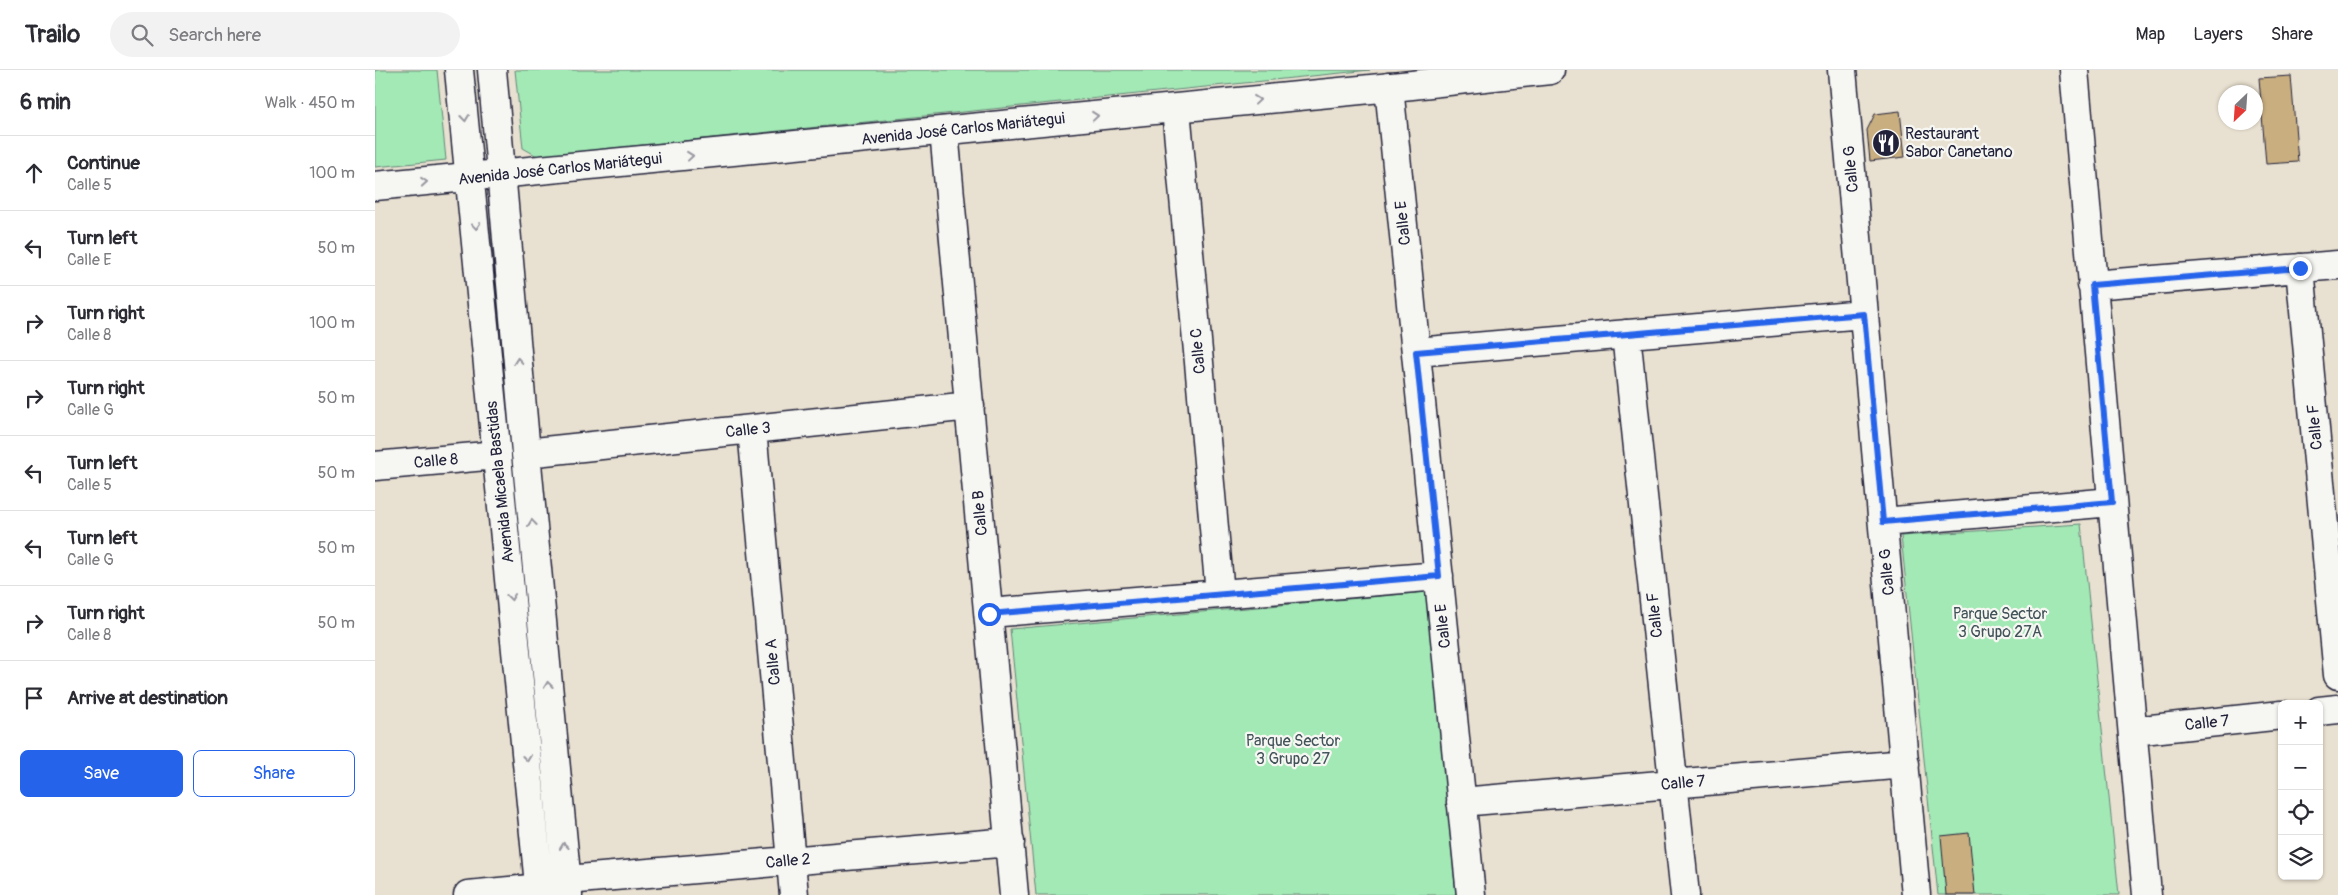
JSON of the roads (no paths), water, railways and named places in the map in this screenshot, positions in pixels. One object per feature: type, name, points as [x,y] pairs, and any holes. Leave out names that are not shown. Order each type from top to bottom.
[{"type":"street","name":"Avenida Micaela Bastidas","points":[[459,70],[540,892]]},
{"type":"street","name":"Avenida Micaela Bastidas","points":[[492,70],[525,453],[568,887]]},
{"type":"street","name":"Avenida José Carlos Mariátegui","points":[[375,186],[1389,88],[1550,70]]},
{"type":"street","name":"Calle G","points":[[1842,70],[1916,895]]},
{"type":"street","points":[[2074,70],[2147,895]]},
{"type":"street","name":"Calle E","points":[[1389,88],[1471,895]]},
{"type":"street","name":"Calle C","points":[[1176,108],[1220,594]]},
{"type":"street","name":"Calle B","points":[[944,131],[1014,895]]},
{"type":"street","points":[[2092,285],[2338,265]]},
{"type":"street","name":"Calle F","points":[[2300,268],[2338,675]]},
{"type":"street","points":[[1416,352],[1864,314]]},
{"type":"street","name":"Calle F","points":[[1626,334],[1685,895]]},
{"type":"street","name":"Calle 3","points":[[525,453],[969,406]]},
{"type":"street","name":"Calle A","points":[[752,429],[794,895]]},
{"type":"street","name":"Calle 8","points":[[375,466],[497,455]]},
{"type":"street","points":[[1883,522],[2112,502]]},
{"type":"street","points":[[989,614],[1439,576]]},
{"type":"street","points":[[2323,711],[2338,709]]},
{"type":"street","name":"Calle 7","points":[[2133,731],[2278,715]]},
{"type":"street","name":"Calle 7","points":[[1461,802],[1905,764]]},
{"type":"street","name":"Calle 2","points":[[568,887],[791,861],[1009,842]]},
{"type":"street","points":[[468,895],[540,892]]},
{"type":"place","name":"Restaurant Sabor Canetano","points":[[1886,143]]},
{"type":"park label","name":"Parque Sector 3 Grupo 27A","points":[[2000,623]]},
{"type":"park label","name":"Parque Sector 3 Grupo 27","points":[[1293,750]]}]
